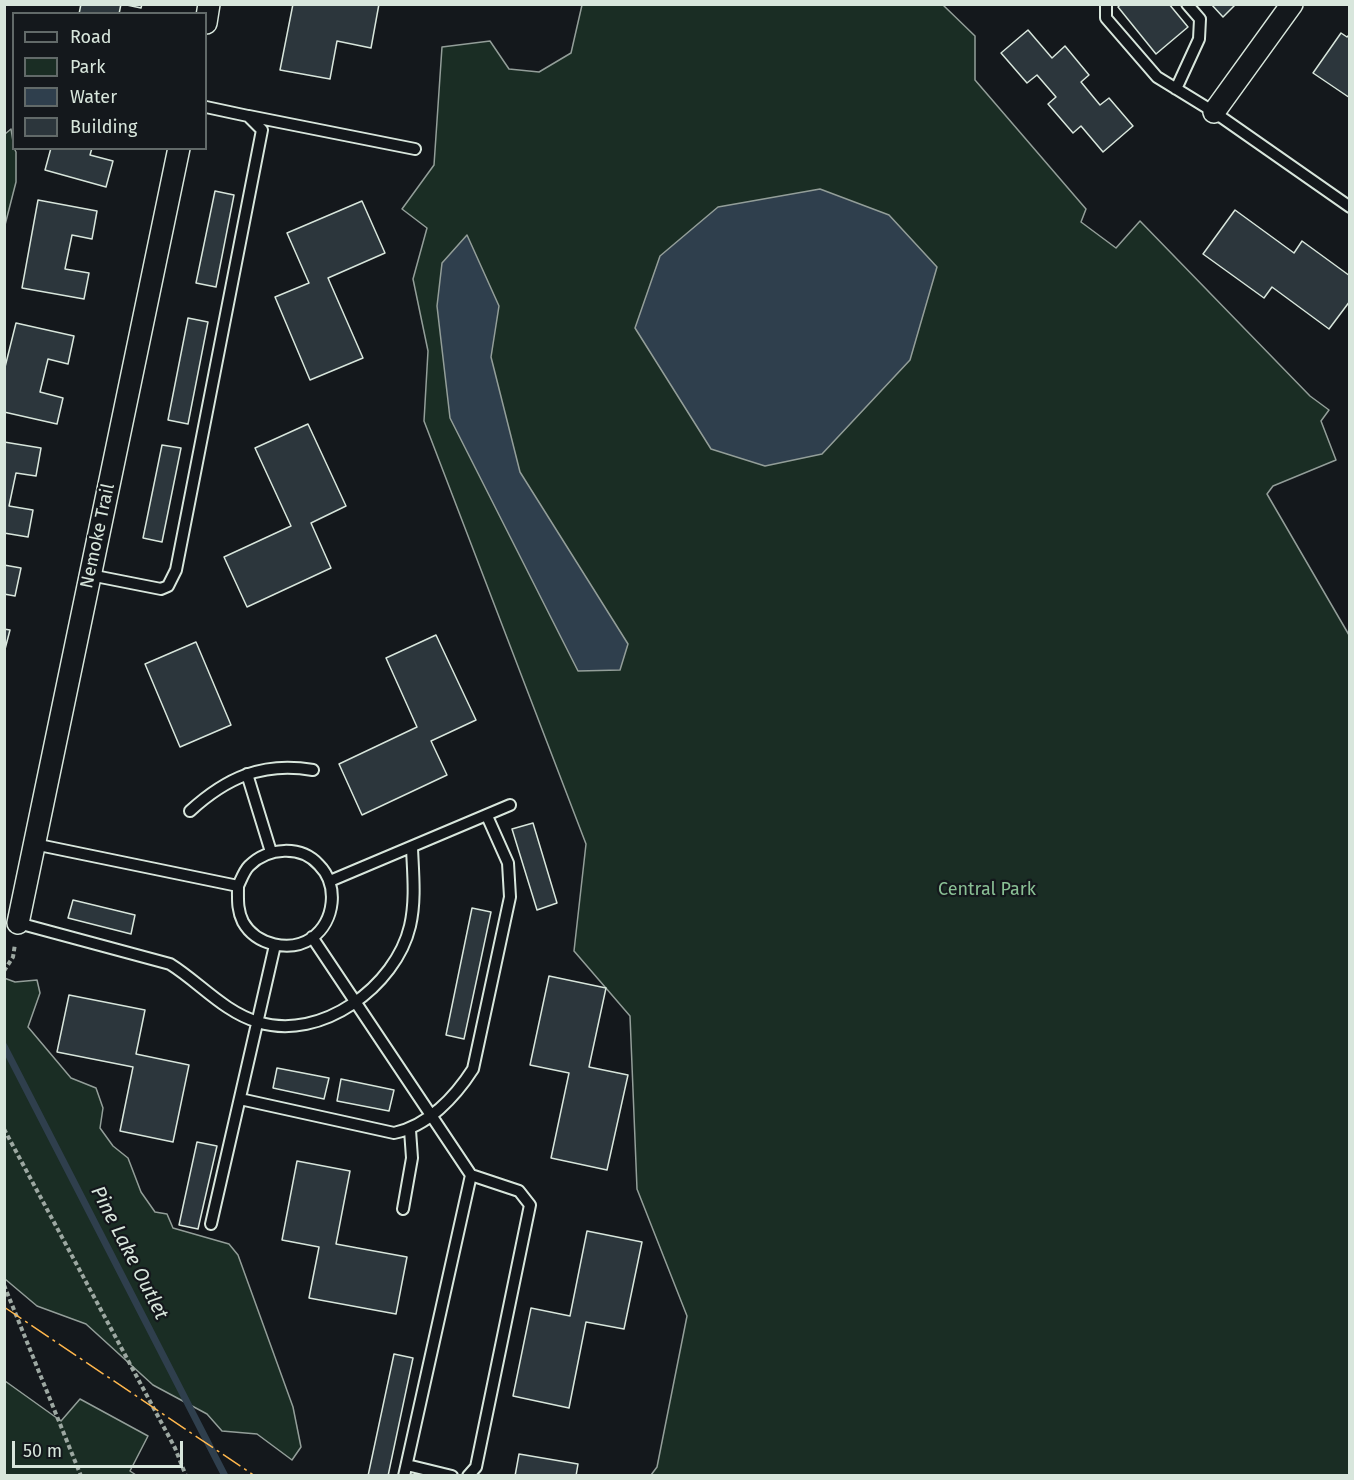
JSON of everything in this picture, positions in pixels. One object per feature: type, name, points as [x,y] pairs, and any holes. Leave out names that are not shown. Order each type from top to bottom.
[{"type":"street","points":[[1214,112],[1292,4]]},
{"type":"street","name":"Nemoke Trail","points":[[18,923],[179,150]]},
{"type":"lane","points":[[1106,4],[1106,18],[1158,77],[1214,112],[1350,207]]},
{"type":"lane","points":[[1176,89],[1199,39],[1200,19],[1187,4]]},
{"type":"lane","points":[[207,106],[415,149]]},
{"type":"lane","points":[[90,575],[161,589],[168,586],[177,570],[262,130],[248,116]]},
{"type":"lane","points":[[189,811],[224,783],[247,774],[292,766],[313,770]]},
{"type":"lane","points":[[247,774],[271,852]]},
{"type":"lane","points":[[330,881],[510,805]]},
{"type":"lane","points":[[240,1099],[394,1133],[410,1130],[459,1091],[473,1069],[510,897],[508,863],[487,816]]},
{"type":"lane","points":[[34,844],[238,886]]},
{"type":"lane","points":[[18,923],[170,964],[189,975],[217,1000],[258,1022],[279,1025],[302,1023],[327,1017],[354,1002],[381,981],[396,958],[410,927],[414,891],[412,848]]},
{"type":"lane","points":[[290,850],[308,856],[320,865],[330,881],[333,895],[330,915],[312,938],[294,945],[275,945],[258,938],[244,924],[238,907],[238,886],[249,866],[271,852],[290,850]]},
{"type":"lane","points":[[312,938],[471,1175],[519,1191],[530,1205],[476,1467],[468,1476]]},
{"type":"lane","points":[[211,1224],[275,945]]},
{"type":"lane","points":[[403,1209],[412,1158],[410,1130]]},
{"type":"lane","points":[[452,1476],[405,1470],[471,1175]]},
{"type":"path","points":[[4,971],[13,957],[18,923]]},
{"type":"path","points":[[4,1129],[175,1448],[186,1476]]},
{"type":"path","points":[[4,1285],[81,1476]]},
{"type":"green space","name":"Central Park","points":[[582,5],[943,5],[975,36],[975,80],[1086,209],[1081,222],[1116,248],[1140,221],[1310,396],[1329,410],[1321,421],[1336,460],[1273,486],[1267,494],[1349,635],[1349,1475],[651,1475],[657,1467],[687,1316],[637,1189],[630,1016],[574,951],[586,844],[424,421],[428,351],[413,279],[427,228],[402,209],[434,165],[442,47],[490,41],[509,69],[539,72],[571,53]]},
{"type":"green space","points":[[11,129],[12,150],[16,152],[16,182],[5,225],[5,134]]},
{"type":"green space","points":[[4,978],[15,982],[37,980],[40,993],[28,1027],[71,1078],[96,1088],[103,1108],[100,1128],[113,1146],[128,1158],[141,1192],[155,1212],[167,1214],[173,1228],[229,1244],[238,1255],[293,1407],[301,1447],[292,1460],[257,1434],[222,1431],[207,1414],[153,1385],[86,1324],[37,1306],[5,1279]]},
{"type":"green space","points":[[5,1381],[61,1421],[80,1399],[148,1436],[130,1471],[136,1475],[5,1475]]},
{"type":"water","points":[[820,189],[889,215],[937,267],[910,360],[822,454],[765,466],[711,449],[635,328],[660,256],[718,207]]},
{"type":"water","points":[[467,235],[499,306],[491,357],[520,472],[628,644],[620,670],[578,671],[450,418],[437,306],[442,263]]},
{"type":"building","points":[[81,4],[121,4],[119,12],[79,12]]},
{"type":"building","points":[[122,4],[142,4],[141,8]]},
{"type":"building","points":[[293,4],[379,4],[371,48],[337,41],[330,79],[280,70]]},
{"type":"building","points":[[1121,4],[1169,4],[1188,27],[1156,54],[1118,7]]},
{"type":"building","points":[[1211,4],[1236,4],[1223,17]]},
{"type":"building","points":[[1028,30],[1052,58],[1065,46],[1089,75],[1081,82],[1100,105],[1109,98],[1133,126],[1103,152],[1081,126],[1073,133],[1048,104],[1056,97],[1037,75],[1027,83],[1001,53]]},
{"type":"building","points":[[1341,33],[1347,37],[1350,34],[1350,98],[1313,73]]},
{"type":"building","points":[[50,150],[91,150],[90,155],[113,161],[106,187],[45,170]]},
{"type":"building","points":[[215,191],[234,195],[216,287],[196,283]]},
{"type":"building","points":[[38,200],[97,211],[92,239],[72,235],[65,269],[89,273],[84,299],[22,288]]},
{"type":"building","points":[[362,201],[385,253],[328,278],[363,358],[310,380],[275,297],[309,283],[287,233]]},
{"type":"building","points":[[1235,210],[1294,253],[1302,241],[1350,276],[1350,301],[1329,329],[1272,287],[1264,298],[1203,254]]},
{"type":"building","points":[[188,318],[208,322],[188,424],[168,420]]},
{"type":"building","points":[[16,323],[74,336],[68,364],[48,359],[40,392],[63,398],[57,424],[4,412],[4,371]]},
{"type":"building","points":[[308,424],[346,506],[311,523],[331,568],[247,607],[224,557],[291,526],[255,448]]},
{"type":"building","points":[[4,442],[41,448],[36,476],[16,473],[9,506],[33,510],[28,537],[4,533]]},
{"type":"building","points":[[162,445],[181,448],[162,542],[143,538]]},
{"type":"building","points":[[4,565],[21,568],[15,596],[4,594]]},
{"type":"building","points":[[4,629],[10,630],[4,653]]},
{"type":"building","points":[[436,635],[476,720],[431,741],[447,775],[362,815],[339,764],[417,727],[386,658]]},
{"type":"building","points":[[196,642],[231,725],[180,747],[145,664]]},
{"type":"building","points":[[533,823],[557,903],[537,910],[512,829]]},
{"type":"building","points":[[73,900],[135,915],[131,934],[68,918]]},
{"type":"building","points":[[472,908],[491,912],[464,1039],[446,1035]]},
{"type":"building","points":[[549,976],[606,988],[589,1067],[628,1075],[607,1170],[551,1158],[569,1073],[530,1065]]},
{"type":"building","points":[[69,995],[145,1010],[136,1054],[189,1065],[173,1142],[120,1131],[133,1067],[57,1052]]},
{"type":"building","points":[[277,1068],[329,1078],[324,1099],[273,1088]]},
{"type":"building","points":[[341,1079],[394,1090],[389,1111],[337,1101]]},
{"type":"building","points":[[197,1142],[217,1146],[198,1229],[179,1225]]},
{"type":"building","points":[[297,1161],[350,1171],[336,1244],[407,1257],[396,1314],[309,1298],[319,1247],[282,1240]]},
{"type":"building","points":[[587,1231],[642,1242],[624,1329],[586,1322],[569,1408],[513,1396],[531,1308],[570,1316]]},
{"type":"building","points":[[394,1354],[413,1358],[388,1476],[368,1476]]},
{"type":"building","points":[[519,1454],[578,1464],[576,1476],[515,1476]]},
{"type":"waterway","name":"Pine Lake Outlet","points":[[4,1046],[225,1476]]},
{"type":"power","points":[[4,1307],[255,1476]]}]
